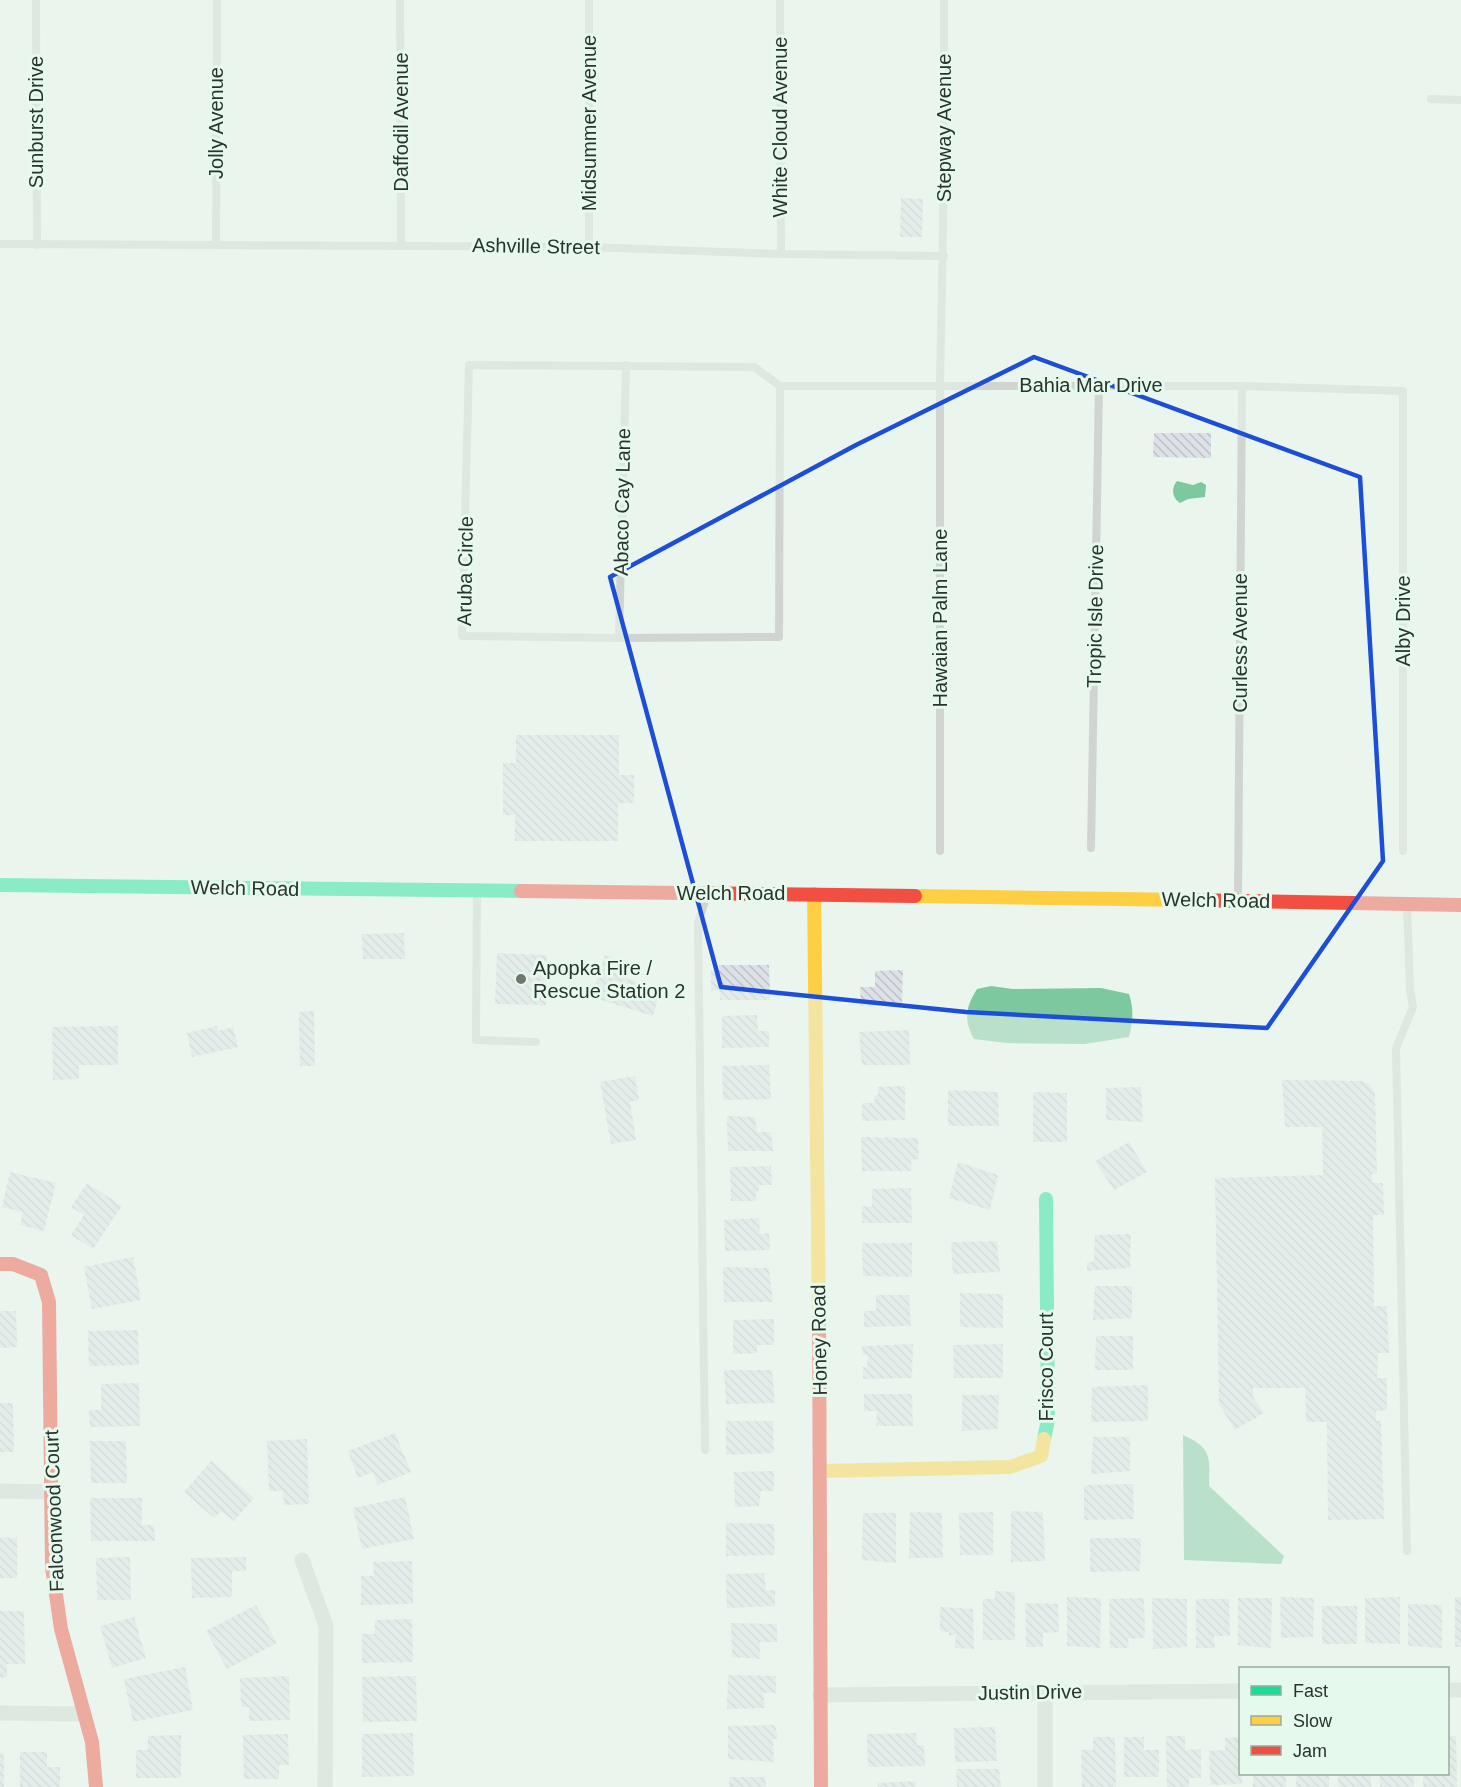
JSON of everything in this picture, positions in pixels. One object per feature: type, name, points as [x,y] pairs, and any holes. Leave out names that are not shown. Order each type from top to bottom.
[{"type":"street","name":"Welch Road","points":[[0,885],[814,894],[1461,905]]},
{"type":"street","name":"Honey Road","points":[[814,894],[821,1472],[821,1787]]},
{"type":"street","name":"Frisco Court","points":[[821,1472],[1010,1467],[1041,1456],[1048,1420],[1046,1199]]},
{"type":"street","name":"Falconwood Court","points":[[0,1264],[13,1264],[41,1275],[49,1302],[52,1566],[62,1629],[92,1742],[96,1787]]},
{"type":"street","points":[[0,1491],[52,1492]]},
{"type":"street","points":[[302,1560],[326,1626],[326,1787]]},
{"type":"street","name":"Justin Drive","points":[[820,1695],[1239,1691]]},
{"type":"street","points":[[1045,1692],[1045,1787]]},
{"type":"street","points":[[0,1713],[83,1714]]},
{"type":"lane","name":"Sunburst Drive","points":[[36,0],[37,245]]},
{"type":"lane","name":"Jolly Avenue","points":[[216,245],[217,0]]},
{"type":"lane","name":"Daffodil Avenue","points":[[400,0],[401,244]]},
{"type":"lane","name":"Midsummer Avenue","points":[[589,0],[589,247]]},
{"type":"lane","name":"White Cloud Avenue","points":[[780,0],[781,254]]},
{"type":"lane","name":"Stepway Avenue","points":[[944,0],[944,256]]},
{"type":"lane","points":[[1431,99],[1461,100]]},
{"type":"lane","name":"Ashville Street","points":[[0,244],[401,244],[944,256]]},
{"type":"lane","points":[[940,385],[944,256]]},
{"type":"lane","name":"Aruba Circle","points":[[469,365],[626,365],[754,367],[780,386],[779,637],[462,636],[469,365]]},
{"type":"lane","name":"Abaco Cay Lane","points":[[619,638],[626,365]]},
{"type":"lane","name":"Bahia Mar Drive","points":[[780,386],[1099,384],[1402,391]]},
{"type":"lane","name":"Tropic Isle Drive","points":[[1091,848],[1099,384]]},
{"type":"lane","name":"Hawaian Palm Lane","points":[[940,385],[940,851]]},
{"type":"lane","name":"Curless Avenue","points":[[1238,900],[1242,386]]},
{"type":"lane","name":"Alby Drive","points":[[1402,391],[1403,851]]},
{"type":"lane","points":[[477,891],[476,1040],[536,1042]]},
{"type":"lane","points":[[705,1450],[698,923],[708,894]]},
{"type":"lane","points":[[1407,904],[1410,989],[1413,1007],[1396,1048],[1407,1551]]},
{"type":"highlighted area","points":[[1034,357],[1360,477],[1383,861],[1267,1028],[966,1012],[721,987],[610,577],[856,445]]},
{"type":"shaded area","points":[[1177,481],[1193,485],[1201,482],[1206,485],[1205,497],[1188,499],[1180,503],[1173,493]]},
{"type":"shaded area","points":[[991,986],[1013,989],[1101,988],[1129,994],[1132,1015],[1129,1037],[1085,1044],[1006,1043],[974,1039],[968,1025],[968,1007],[977,989]]},
{"type":"shaded area","points":[[1183,1435],[1199,1444],[1207,1454],[1209,1486],[1284,1556],[1281,1564],[1184,1560]]},
{"type":"building","points":[[901,198],[923,199],[922,237],[900,237]]},
{"type":"building","points":[[1154,433],[1211,433],[1211,458],[1153,457]]},
{"type":"building","points":[[516,735],[619,735],[619,775],[634,775],[634,803],[618,803],[618,841],[515,841],[515,815],[503,815],[503,763],[516,763]]},
{"type":"building","points":[[404,933],[405,959],[363,959],[362,934]]},
{"type":"building","name":"Apopka Fire / Rescue Station 2","points":[[497,953],[547,955],[546,1005],[495,1004]]},
{"type":"building","points":[[605,955],[632,963],[627,979],[661,989],[653,1016],[592,997]]},
{"type":"building","points":[[719,965],[769,965],[770,1000],[720,1000],[720,991],[711,990],[711,970],[719,970]]},
{"type":"building","points":[[903,970],[902,1005],[861,1006],[860,987],[875,987],[875,971]]},
{"type":"building","points":[[314,1011],[315,1066],[300,1066],[299,1012]]},
{"type":"building","points":[[757,1015],[758,1031],[769,1031],[769,1047],[722,1048],[722,1016]]},
{"type":"building","points":[[118,1026],[118,1065],[79,1065],[79,1079],[53,1080],[52,1027]]},
{"type":"building","points":[[217,1026],[218,1031],[233,1027],[238,1047],[192,1057],[187,1033]]},
{"type":"building","points":[[909,1030],[910,1065],[862,1065],[859,1032]]},
{"type":"building","points":[[769,1065],[771,1099],[723,1100],[722,1066]]},
{"type":"building","points":[[635,1076],[639,1100],[630,1102],[636,1140],[611,1144],[600,1082]]},
{"type":"building","points":[[1282,1080],[1362,1081],[1369,1084],[1375,1092],[1377,1174],[1372,1174],[1372,1183],[1383,1183],[1384,1215],[1373,1215],[1374,1306],[1387,1306],[1389,1353],[1378,1353],[1377,1378],[1387,1378],[1387,1410],[1376,1411],[1376,1421],[1381,1420],[1384,1519],[1328,1520],[1327,1422],[1306,1422],[1305,1388],[1253,1388],[1253,1397],[1264,1413],[1235,1430],[1219,1404],[1215,1178],[1323,1175],[1322,1127],[1285,1127]]},
{"type":"building","points":[[905,1086],[905,1120],[862,1121],[862,1103],[875,1103],[874,1096],[878,1095],[878,1087]]},
{"type":"building","points":[[1141,1087],[1143,1122],[1106,1120],[1106,1088]]},
{"type":"building","points":[[948,1090],[998,1092],[999,1126],[948,1126]]},
{"type":"building","points":[[1033,1092],[1067,1093],[1067,1142],[1033,1142]]},
{"type":"building","points":[[727,1116],[755,1117],[757,1132],[771,1132],[773,1151],[728,1151]]},
{"type":"building","points":[[861,1137],[918,1138],[919,1159],[911,1160],[912,1171],[862,1171]]},
{"type":"building","points":[[1129,1142],[1147,1172],[1114,1190],[1095,1161]]},
{"type":"building","points":[[958,1162],[998,1175],[990,1210],[949,1198]]},
{"type":"building","points":[[771,1166],[772,1185],[759,1185],[756,1201],[731,1201],[730,1167]]},
{"type":"building","points":[[10,1172],[56,1183],[44,1231],[20,1225],[23,1212],[2,1207]]},
{"type":"building","points":[[87,1183],[122,1206],[93,1249],[71,1235],[84,1215],[71,1207]]},
{"type":"building","points":[[911,1188],[912,1223],[862,1223],[862,1206],[872,1207],[872,1189]]},
{"type":"building","points":[[759,1218],[760,1234],[769,1233],[770,1250],[725,1251],[724,1220]]},
{"type":"building","points":[[1131,1234],[1130,1268],[1087,1271],[1087,1262],[1094,1262],[1095,1235]]},
{"type":"building","points":[[997,1241],[1000,1272],[953,1274],[951,1242]]},
{"type":"building","points":[[862,1243],[912,1243],[912,1277],[863,1276]]},
{"type":"building","points":[[133,1257],[141,1300],[92,1309],[84,1267]]},
{"type":"building","points":[[723,1267],[769,1268],[773,1302],[724,1302]]},
{"type":"building","points":[[1095,1286],[1132,1286],[1132,1318],[1093,1320]]},
{"type":"building","points":[[960,1293],[1003,1294],[1003,1328],[960,1327]]},
{"type":"building","points":[[876,1295],[909,1295],[911,1326],[864,1327],[864,1311],[876,1311]]},
{"type":"building","points":[[0,1311],[16,1311],[17,1347],[0,1348]]},
{"type":"building","points":[[774,1319],[774,1345],[757,1345],[757,1353],[733,1354],[733,1320]]},
{"type":"building","points":[[138,1330],[139,1365],[89,1366],[88,1331]]},
{"type":"building","points":[[1096,1336],[1133,1336],[1133,1370],[1095,1370]]},
{"type":"building","points":[[913,1344],[912,1378],[863,1379],[863,1367],[867,1367],[868,1355],[863,1355],[862,1346]]},
{"type":"building","points":[[1003,1344],[1003,1378],[954,1378],[953,1345]]},
{"type":"building","points":[[724,1370],[772,1370],[775,1403],[726,1404]]},
{"type":"building","points":[[139,1383],[140,1426],[90,1427],[89,1410],[101,1410],[101,1384]]},
{"type":"building","points":[[1148,1385],[1148,1421],[1091,1422],[1092,1387]]},
{"type":"building","points":[[864,1394],[912,1394],[913,1426],[876,1426],[877,1411],[864,1411]]},
{"type":"building","points":[[962,1395],[999,1395],[998,1429],[962,1431]]},
{"type":"building","points":[[0,1403],[13,1403],[14,1452],[0,1452]]},
{"type":"building","points":[[726,1421],[773,1421],[774,1453],[726,1455]]},
{"type":"building","points":[[395,1433],[411,1472],[378,1485],[373,1472],[358,1478],[348,1451]]},
{"type":"building","points":[[1093,1437],[1130,1437],[1130,1471],[1091,1474]]},
{"type":"building","points":[[307,1439],[309,1504],[284,1505],[283,1491],[269,1491],[267,1441]]},
{"type":"building","points":[[90,1441],[126,1441],[127,1483],[91,1483]]},
{"type":"building","points":[[211,1461],[254,1498],[234,1521],[221,1511],[214,1518],[184,1492]]},
{"type":"building","points":[[774,1471],[774,1491],[761,1491],[759,1506],[735,1507],[734,1472]]},
{"type":"building","points":[[1133,1484],[1134,1519],[1084,1520],[1084,1485]]},
{"type":"building","points":[[405,1497],[414,1539],[362,1549],[353,1508]]},
{"type":"building","points":[[90,1498],[142,1498],[142,1525],[154,1525],[155,1541],[91,1541]]},
{"type":"building","points":[[1011,1511],[1043,1512],[1045,1561],[1011,1562]]},
{"type":"building","points":[[910,1512],[942,1513],[943,1558],[909,1558]]},
{"type":"building","points":[[993,1512],[993,1555],[960,1555],[959,1513]]},
{"type":"building","points":[[863,1513],[896,1513],[896,1563],[862,1560]]},
{"type":"building","points":[[726,1523],[774,1524],[775,1555],[726,1556]]},
{"type":"building","points":[[0,1537],[17,1538],[17,1578],[0,1578]]},
{"type":"building","points":[[1090,1538],[1141,1538],[1140,1571],[1090,1572]]},
{"type":"building","points":[[130,1557],[131,1600],[97,1600],[96,1558]]},
{"type":"building","points":[[246,1557],[246,1571],[232,1571],[232,1597],[192,1598],[191,1558]]},
{"type":"building","points":[[412,1561],[413,1604],[361,1605],[361,1576],[374,1576],[373,1562]]},
{"type":"building","points":[[764,1573],[766,1591],[775,1590],[775,1606],[727,1608],[726,1574]]},
{"type":"building","points":[[995,1591],[1015,1592],[1015,1640],[983,1640],[983,1599],[995,1599]]},
{"type":"building","points":[[1067,1597],[1101,1598],[1100,1648],[1067,1646]]},
{"type":"building","points":[[1280,1597],[1314,1598],[1313,1637],[1281,1638]]},
{"type":"building","points":[[1400,1597],[1400,1644],[1365,1643],[1365,1598]]},
{"type":"building","points":[[1455,1597],[1461,1597],[1461,1647],[1455,1647]]},
{"type":"building","points":[[1144,1598],[1145,1638],[1128,1639],[1129,1648],[1110,1648],[1109,1599]]},
{"type":"building","points":[[1152,1598],[1187,1599],[1187,1647],[1153,1649]]},
{"type":"building","points":[[1238,1598],[1272,1598],[1271,1648],[1238,1645]]},
{"type":"building","points":[[1196,1599],[1229,1599],[1230,1636],[1214,1636],[1215,1648],[1196,1648]]},
{"type":"building","points":[[1025,1603],[1058,1604],[1059,1632],[1043,1633],[1043,1647],[1026,1647]]},
{"type":"building","points":[[1408,1604],[1442,1605],[1442,1648],[1408,1646]]},
{"type":"building","points":[[256,1605],[277,1643],[227,1669],[206,1631]]},
{"type":"building","points":[[1322,1606],[1357,1606],[1357,1644],[1322,1644]]},
{"type":"building","points":[[940,1607],[973,1609],[974,1649],[955,1648],[956,1634],[949,1636],[949,1632],[940,1631]]},
{"type":"building","points":[[0,1611],[24,1611],[25,1664],[7,1664],[7,1677],[0,1678]]},
{"type":"building","points":[[134,1617],[146,1658],[112,1668],[100,1626]]},
{"type":"building","points":[[412,1619],[413,1662],[362,1663],[362,1634],[375,1634],[375,1620]]},
{"type":"building","points":[[731,1623],[777,1624],[777,1642],[760,1642],[760,1659],[732,1657]]},
{"type":"building","points":[[185,1667],[193,1710],[133,1722],[124,1679]]},
{"type":"building","points":[[728,1675],[776,1676],[776,1693],[763,1693],[765,1708],[727,1709]]},
{"type":"building","points":[[289,1676],[290,1720],[249,1721],[249,1707],[241,1707],[240,1678]]},
{"type":"building","points":[[416,1676],[417,1721],[363,1722],[362,1677]]},
{"type":"building","points":[[775,1725],[778,1739],[773,1739],[774,1762],[728,1759],[728,1726]]},
{"type":"building","points":[[995,1727],[997,1761],[955,1762],[954,1728]]},
{"type":"building","points":[[413,1733],[414,1776],[362,1777],[362,1734]]},
{"type":"building","points":[[916,1733],[917,1745],[924,1745],[925,1766],[868,1767],[867,1734]]},
{"type":"building","points":[[288,1734],[289,1765],[279,1765],[279,1779],[244,1779],[243,1735]]},
{"type":"building","points":[[181,1735],[181,1778],[136,1778],[136,1750],[148,1750],[148,1736]]},
{"type":"building","points":[[1166,1736],[1185,1736],[1185,1750],[1201,1749],[1201,1778],[1189,1778],[1189,1787],[1167,1787]]},
{"type":"building","points":[[1449,1736],[1456,1736],[1457,1787],[1423,1787],[1423,1775],[1449,1775]]},
{"type":"building","points":[[1093,1737],[1115,1737],[1116,1787],[1082,1787],[1081,1750],[1093,1750]]},
{"type":"building","points":[[1124,1737],[1144,1737],[1144,1750],[1159,1750],[1159,1777],[1124,1777]]},
{"type":"building","points":[[1239,1737],[1239,1775],[1242,1775],[1242,1784],[1210,1785],[1209,1751],[1225,1750],[1225,1738]]},
{"type":"building","points":[[20,1752],[47,1752],[47,1767],[60,1767],[60,1787],[20,1787]]},
{"type":"building","points":[[0,1753],[4,1753],[4,1787],[0,1787]]},
{"type":"building","points":[[956,1769],[999,1769],[1001,1787],[957,1787]]},
{"type":"building","points":[[1253,1775],[1286,1775],[1286,1787],[1253,1787]]},
{"type":"building","points":[[1296,1775],[1329,1775],[1329,1787],[1296,1787]]},
{"type":"building","points":[[1338,1775],[1371,1775],[1371,1787],[1338,1787]]},
{"type":"building","points":[[1380,1775],[1414,1775],[1414,1787],[1380,1787]]},
{"type":"building","points":[[729,1777],[765,1777],[766,1787],[729,1787]]},
{"type":"building","points":[[916,1781],[916,1787],[878,1787],[877,1783]]},
{"type":"traffic: fast","points":[[0,885],[521,891]]},
{"type":"traffic: fast","points":[[1044,1439],[1048,1420],[1046,1199]]},
{"type":"traffic: slow","points":[[814,894],[819,1316]]},
{"type":"traffic: slow","points":[[915,896],[1186,900]]},
{"type":"traffic: slow","points":[[821,1471],[1010,1467],[1041,1456],[1044,1439]]},
{"type":"traffic: jam","points":[[521,891],[915,896]]},
{"type":"traffic: jam","points":[[1186,900],[1461,905]]},
{"type":"traffic: jam","points":[[0,1264],[13,1264],[41,1275],[49,1302],[52,1567],[61,1629],[92,1742],[96,1787]]},
{"type":"traffic: jam","points":[[819,1316],[821,1787]]},
{"type":"place","name":"Apopka Fire / Rescue Station 2","points":[[521,979]]}]
